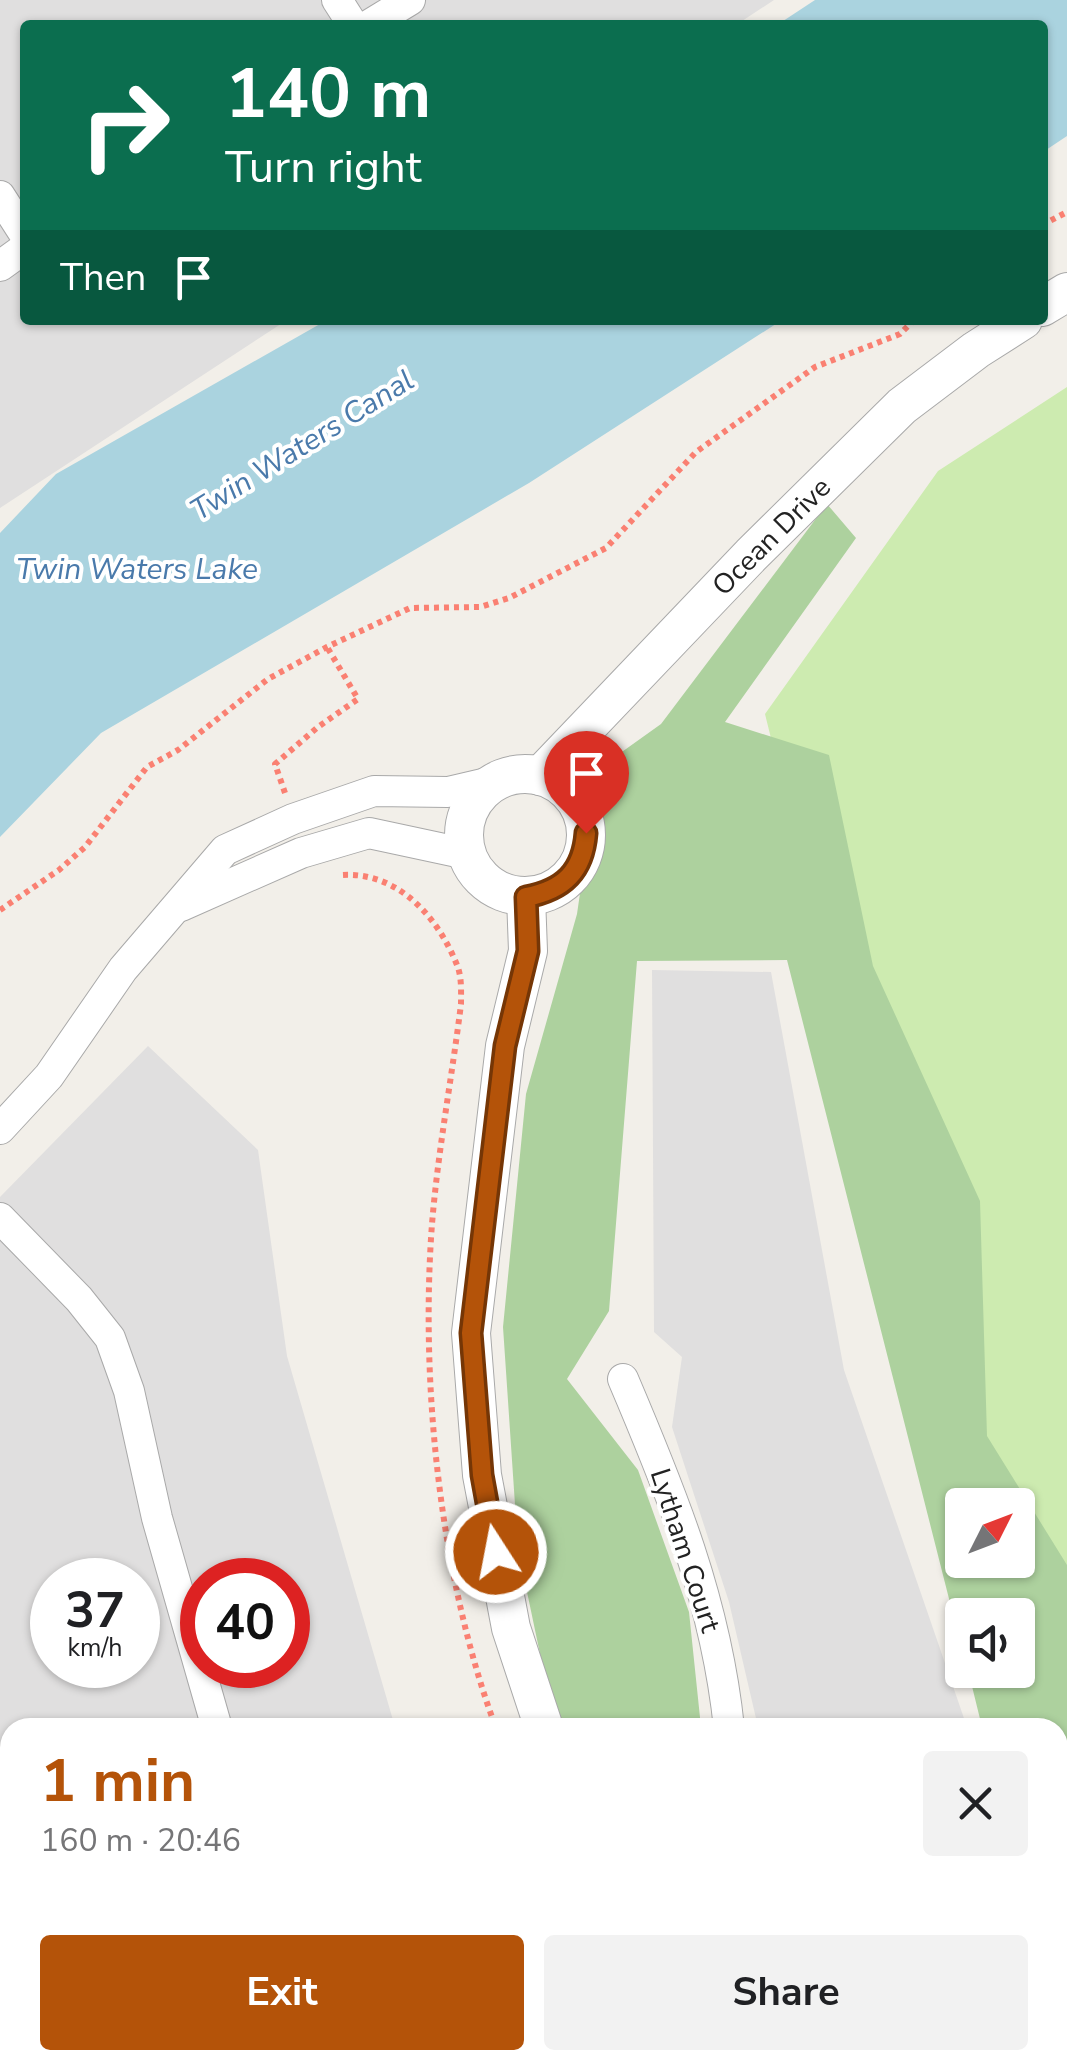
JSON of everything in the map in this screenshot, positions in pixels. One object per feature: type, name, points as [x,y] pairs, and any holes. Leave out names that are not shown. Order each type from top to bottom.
[{"type":"street","points":[[377,20],[410,0]]},
{"type":"street","points":[[0,196],[20,227]]},
{"type":"street","name":"Ocean Drive","points":[[540,776],[751,555],[902,406],[1014,325]]},
{"type":"street","points":[[0,1129],[50,1076],[123,969],[226,850],[293,819],[374,791],[448,792],[509,776],[540,776],[558,784],[583,813],[584,852],[576,870],[563,884],[546,894],[507,895],[475,872],[466,854],[468,813],[478,794],[495,782]]},
{"type":"street","points":[[170,911],[301,853],[369,833],[466,854]]},
{"type":"street","points":[[526,897],[528,951],[505,1046],[471,1333],[482,1475],[511,1628],[541,1718]]},
{"type":"street","points":[[0,1218],[79,1299],[110,1338],[130,1391],[158,1518],[214,1718]]},
{"type":"street","name":"Lytham Court","points":[[623,1379],[678,1510],[696,1566],[713,1622],[727,1718]]},
{"type":"path","points":[[0,910],[85,847],[147,767],[178,750],[268,679],[327,646],[410,608],[480,607],[509,598],[606,548],[696,452],[815,367],[900,334],[909,325]]},
{"type":"path","points":[[293,819],[275,764],[358,698],[327,646]]},
{"type":"path","points":[[301,853],[308,876],[366,874],[398,888],[431,921],[459,968],[461,1004],[432,1224],[430,1344],[435,1467],[468,1638],[492,1718]]},
{"type":"shaded area","points":[[0,0],[774,0],[744,20],[20,20],[20,325],[279,325],[0,508]]},
{"type":"shaded area","points":[[652,970],[771,972],[844,1370],[945,1663],[945,1688],[954,1688],[964,1718],[756,1718],[729,1602],[672,1427],[682,1357],[654,1332]]},
{"type":"shaded area","points":[[148,1046],[258,1150],[287,1356],[392,1718],[0,1718],[0,1197]]},
{"type":"green space","points":[[1067,387],[1067,1718],[1051,1718],[1030,1688],[1035,1688],[1035,1598],[1018,1598],[1018,1578],[1035,1578],[1035,1488],[957,1488],[765,714],[938,471]]},
{"type":"green space","points":[[827,504],[856,538],[725,722],[829,755],[873,966],[980,1201],[987,1436],[1019,1488],[945,1488],[945,1578],[1035,1578],[1035,1513],[1067,1565],[1067,1718],[980,1718],[972,1688],[1035,1688],[1035,1598],[949,1598],[787,960],[637,961],[609,1311],[567,1379],[638,1470],[689,1612],[700,1718],[555,1718],[518,1549],[503,1327],[526,1094],[577,914],[598,769],[661,724]]},
{"type":"water","points":[[815,0],[1067,0],[1067,136],[1048,149],[1048,20],[785,20]]},
{"type":"water","name":"Twin Waters Lake","points":[[318,325],[774,325],[529,483],[101,733],[0,837],[0,533],[56,474]]},
{"type":"route","points":[[496,1552],[482,1475],[471,1333],[505,1046],[528,951],[526,897],[546,894],[563,884],[576,870],[584,852],[586,833]]},
{"type":"water label","name":"Twin Waters Canal","points":[[302,445]]}]
